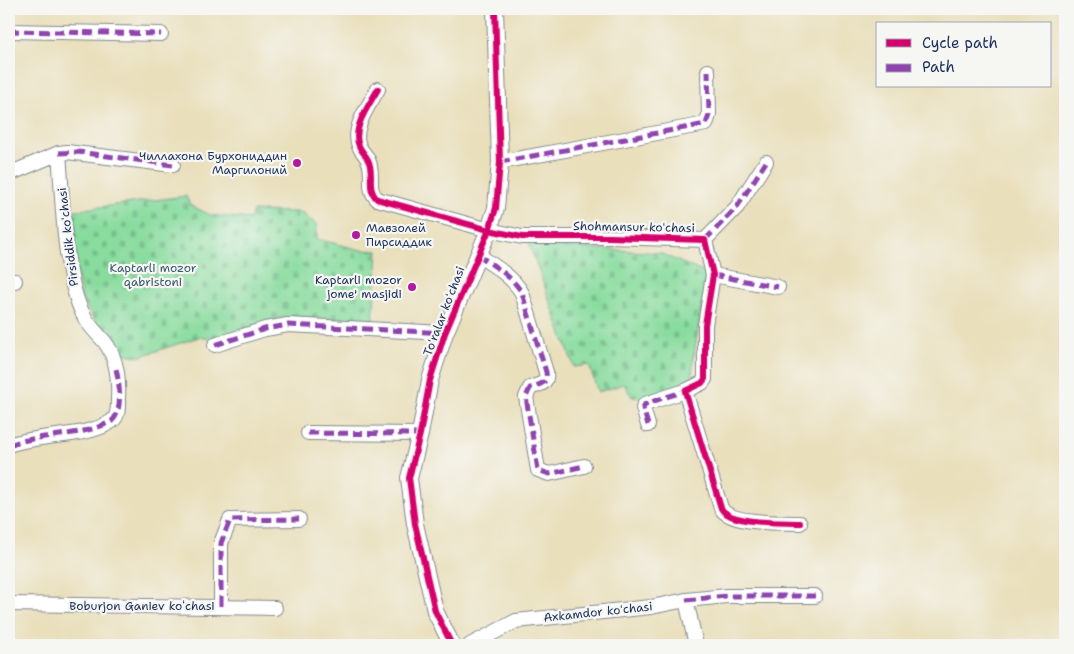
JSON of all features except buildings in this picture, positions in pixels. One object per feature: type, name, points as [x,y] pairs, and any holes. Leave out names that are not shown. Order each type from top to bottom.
[{"type":"street","name":"Toʻralar koʻchasi","points":[[452,645],[435,611],[410,494],[409,478],[420,434],[430,380],[445,333],[489,230],[496,208],[500,162],[495,9]]},
{"type":"street","points":[[9,31],[162,34]]},
{"type":"street","points":[[500,162],[706,124],[709,115],[708,71]]},
{"type":"street","name":"Shohmansur koʻchasi","points":[[378,89],[360,124],[358,136],[359,147],[370,163],[371,190],[375,197],[382,201],[522,237],[704,240],[713,276],[705,325],[704,379],[702,383],[685,391]]},
{"type":"street","points":[[9,174],[59,153],[78,152],[173,165]]},
{"type":"street","name":"Pirsiddik koʻchasi","points":[[9,445],[30,439],[76,432],[112,421],[117,415],[115,365],[104,341],[89,326],[72,284],[59,153]]},
{"type":"street","points":[[704,240],[737,207],[766,162]]},
{"type":"street","points":[[478,255],[517,284],[522,293],[546,372],[547,380],[530,388],[526,397],[538,470],[549,474],[584,466]]},
{"type":"street","points":[[713,276],[778,286]]},
{"type":"street","points":[[215,345],[265,329],[288,325],[445,333]]},
{"type":"street","points":[[648,425],[643,408],[645,404],[685,391],[723,513],[740,519],[800,523]]},
{"type":"street","points":[[308,433],[420,434]]},
{"type":"street","points":[[221,606],[221,544],[230,520],[299,520]]},
{"type":"street","name":"Axkamdor koʻchasi","points":[[470,645],[516,621],[651,607],[686,600],[728,596],[815,596]]},
{"type":"street","points":[[686,600],[696,645]]},
{"type":"street","name":"Boburjon Ganiev koʻchasi","points":[[9,604],[275,608]]},
{"type":"green space","name":"Kaptarli mozor qabristoni","points":[[186,196],[190,205],[210,215],[250,219],[253,211],[300,212],[317,225],[317,239],[361,250],[378,251],[373,321],[284,317],[211,339],[199,337],[138,357],[120,352],[109,344],[81,298],[68,211]]},
{"type":"green space","points":[[529,244],[660,253],[707,274],[693,361],[692,381],[647,399],[632,397],[624,384],[598,392],[589,365],[574,367]]},
{"type":"marked path","points":[[9,31],[161,34]]},
{"type":"marked path","points":[[500,162],[706,124],[709,115],[708,71]]},
{"type":"marked path","points":[[59,153],[78,152],[173,165]]},
{"type":"marked path","points":[[705,240],[737,207],[766,162]]},
{"type":"marked path","points":[[478,255],[508,276],[522,293],[546,372],[544,382],[530,388],[526,397],[538,470],[549,474],[584,466]]},
{"type":"marked path","points":[[713,275],[778,287]]},
{"type":"marked path","points":[[215,345],[265,329],[288,325],[445,333]]},
{"type":"marked path","points":[[9,445],[87,430],[112,421],[116,416],[119,402],[119,386],[115,365]]},
{"type":"marked path","points":[[648,425],[643,408],[645,404],[685,391]]},
{"type":"marked path","points":[[308,433],[420,434]]},
{"type":"marked path","points":[[221,606],[221,543],[230,520],[299,519]]},
{"type":"marked path","points":[[686,600],[727,596],[815,596]]},
{"type":"cycle path","points":[[452,645],[435,611],[415,524],[409,478],[420,434],[430,380],[445,333],[489,230],[496,208],[500,162],[495,9]]},
{"type":"cycle path","points":[[378,89],[362,116],[357,132],[359,146],[369,163],[371,187],[377,199],[489,230],[522,237],[705,240],[713,275],[705,325],[705,379],[702,383],[685,391],[721,508],[726,513],[745,520],[800,523]]},
{"type":"place","name":"Чиллахона Бурхониддин Маргилоний","points":[[297,163]]},
{"type":"place","name":"Мавзолей Пирсиддик","points":[[356,235]]},
{"type":"place","name":"Kaptarli mozor jome' masjidi","points":[[412,287]]}]
